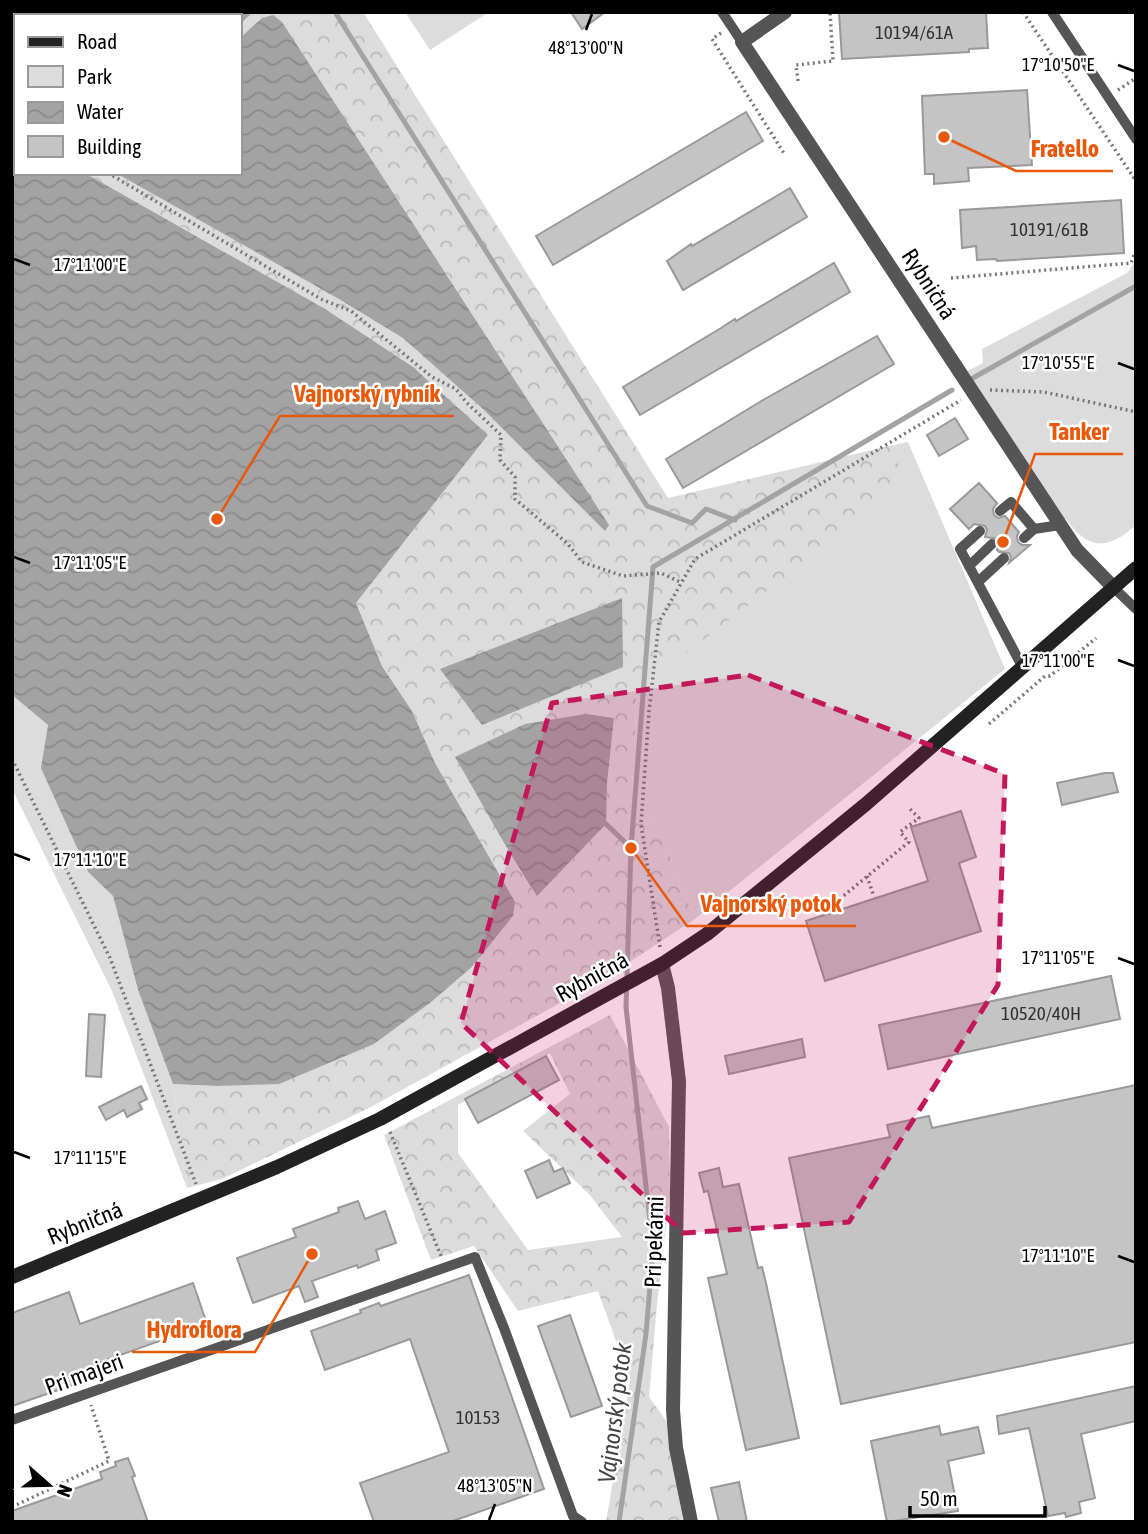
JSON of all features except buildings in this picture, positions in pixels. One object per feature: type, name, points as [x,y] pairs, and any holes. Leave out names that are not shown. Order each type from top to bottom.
[{"type":"main road","name":"Rybničná","points":[[13,1276],[202,1199],[380,1119],[663,964],[707,934],[756,895],[917,761],[1136,568]]},
{"type":"street","points":[[743,42],[785,12]]},
{"type":"street","name":"Rybničná","points":[[743,42],[967,389],[1077,550],[1114,588]]},
{"type":"street","name":"Pri pekárni","points":[[663,964],[679,1081],[673,1410],[676,1448],[691,1522]]},
{"type":"lane","points":[[722,12],[743,42]]},
{"type":"lane","points":[[1052,12],[1136,139]]},
{"type":"lane","points":[[1000,511],[1011,502],[1034,529]]},
{"type":"lane","points":[[1012,525],[1022,515]]},
{"type":"lane","points":[[1024,538],[1034,529],[1060,525]]},
{"type":"lane","points":[[980,531],[960,548],[1023,668]]},
{"type":"lane","points":[[969,566],[992,544]]},
{"type":"lane","points":[[978,582],[1004,558]]},
{"type":"lane","points":[[1114,588],[1136,609]]},
{"type":"lane","name":"Pri majeri","points":[[12,1420],[475,1257],[573,1516],[582,1522]]},
{"type":"path","points":[[798,82],[796,65],[833,61],[830,12]]},
{"type":"path","points":[[1023,12],[1136,181]]},
{"type":"path","points":[[731,26],[712,39],[785,155]]},
{"type":"path","points":[[1108,96],[1136,78]]},
{"type":"path","points":[[111,175],[321,299],[351,312],[432,377],[456,389],[501,435],[500,460],[515,477],[515,499],[568,543],[582,562],[623,576],[661,573],[680,582]]},
{"type":"path","points":[[951,278],[1132,263],[1136,250]]},
{"type":"path","points":[[663,964],[641,824],[649,712],[659,622],[695,559],[967,389],[1044,392],[1136,412]]},
{"type":"path","points":[[989,724],[1045,676],[1050,676],[1096,638]]},
{"type":"path","points":[[12,759],[110,958],[202,1199]]},
{"type":"path","points":[[831,906],[909,842],[900,832],[919,818],[910,809]]},
{"type":"path","points":[[867,876],[874,897]]},
{"type":"path","points":[[390,1132],[445,1267]]},
{"type":"path","points":[[12,1507],[109,1461],[87,1393]]},
{"type":"highlighted area","points":[[748,675],[1005,774],[998,985],[849,1222],[683,1233],[461,1023],[552,703]]},
{"type":"green space","points":[[12,12],[363,12],[668,498],[889,446],[907,483],[637,691],[632,793],[659,829],[695,919],[602,980],[371,1107],[222,1179],[187,1188],[173,1084],[217,1086],[374,1044],[430,1003],[472,967],[513,916],[435,763],[412,711],[382,666],[356,603],[488,435],[227,253],[89,175],[242,175],[242,14],[14,14],[14,108]],"holes":[[[586,714],[614,719],[607,784],[572,858],[537,895],[519,869],[494,822]]]},
{"type":"green space","points":[[405,12],[489,12],[430,50]]},
{"type":"green space","points":[[1136,260],[1136,525],[1116,539],[1098,543],[1082,537],[1066,519],[1060,521],[966,372],[983,363],[982,349],[1127,273]]},
{"type":"green space","points":[[908,442],[1005,669],[695,919],[659,829],[632,793],[637,691],[906,483],[889,446]]},
{"type":"green space","points":[[12,695],[48,725],[42,768],[88,872],[113,896],[138,990],[173,1084],[187,1188],[112,991],[12,789]]},
{"type":"green space","points":[[610,1015],[669,1127],[670,1194],[649,1397],[667,1422],[683,1522],[606,1522],[630,1380],[598,1291],[518,1311],[474,1246],[431,1260],[384,1135]],"holes":[[[550,1053],[570,1094],[523,1131],[589,1194],[622,1237],[528,1250],[458,1153],[458,1105]]]},
{"type":"water","points":[[12,12],[253,12],[242,22],[242,14],[14,14],[14,83]]},
{"type":"water","points":[[273,15],[282,22],[609,525],[605,531],[483,409],[403,338],[120,175],[242,175],[242,36],[262,18]]},
{"type":"water","points":[[12,107],[14,175],[89,175],[325,309],[413,367],[488,435],[356,603],[382,666],[412,711],[435,763],[515,902],[513,916],[472,967],[430,1003],[374,1044],[279,1084],[173,1084],[138,990],[113,896],[88,872],[41,768],[48,725],[12,695]]},
{"type":"water","points":[[622,598],[623,667],[482,725],[440,669]]},
{"type":"water","points":[[586,714],[614,718],[606,824],[537,896],[455,757],[525,724]]},
{"type":"waterway","points":[[335,12],[647,506],[692,523],[706,509],[735,520]]},
{"type":"waterway","name":"Vajnorský potok","points":[[973,378],[1136,286]]},
{"type":"waterway","name":"Vajnorský potok","points":[[619,1522],[646,1334],[653,1249],[626,1007],[631,848],[653,567],[952,390]]},
{"type":"waterway","points":[[606,824],[631,848]]},
{"type":"place","name":"Fratello","points":[[944,137]]},
{"type":"place","name":"Vajnorský rybník","points":[[217,519]]},
{"type":"place","name":"Tanker","points":[[1003,542]]},
{"type":"place","name":"Vajnorský potok","points":[[631,848]]},
{"type":"place","name":"Hydroflora","points":[[312,1254]]}]
